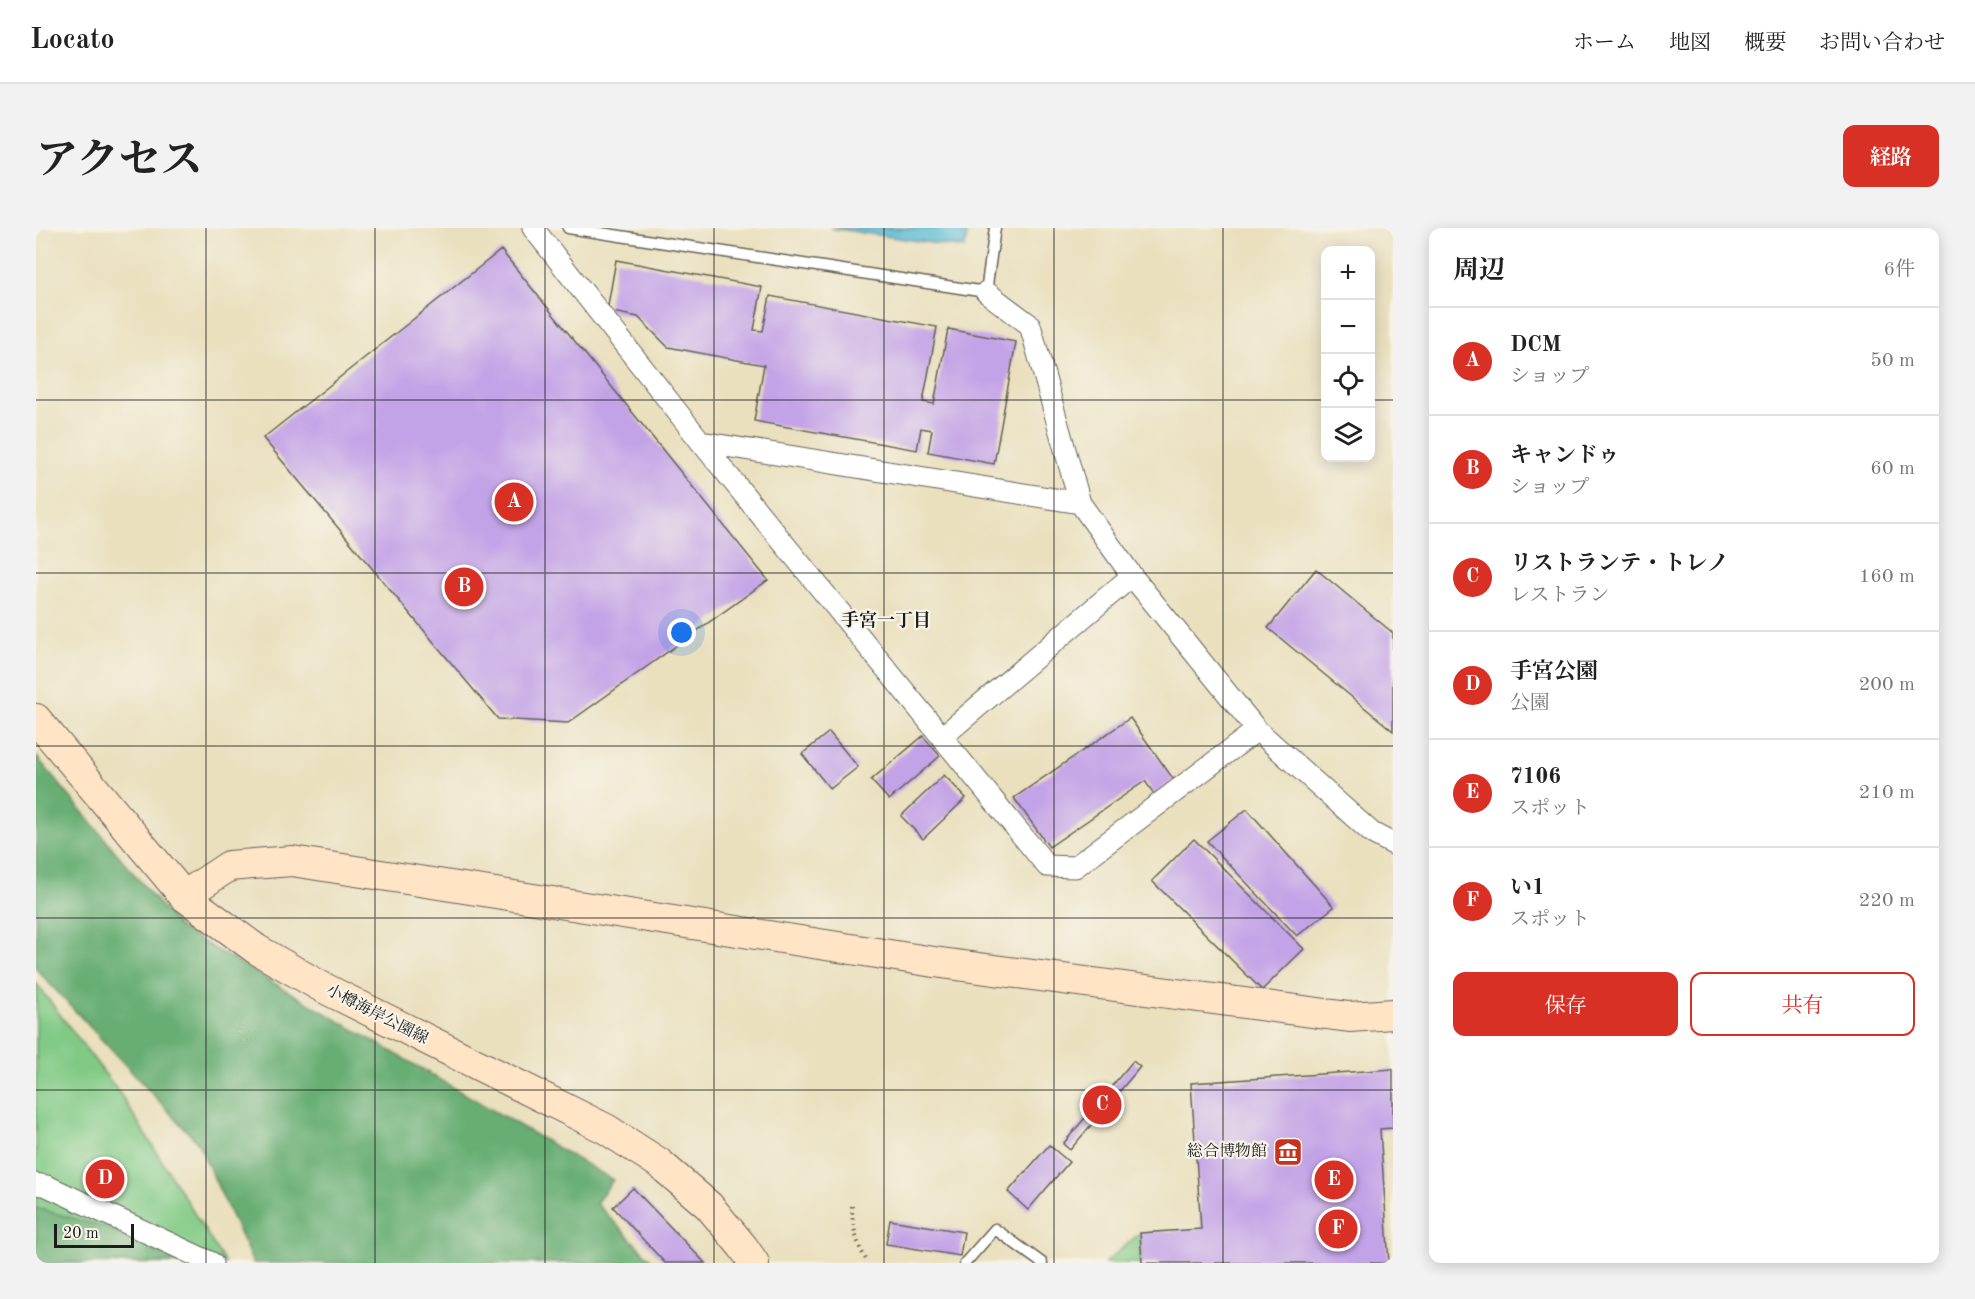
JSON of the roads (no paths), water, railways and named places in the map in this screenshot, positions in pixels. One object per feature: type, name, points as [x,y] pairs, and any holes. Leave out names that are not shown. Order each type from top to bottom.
[{"type":"street","points":[[533,228],[701,442],[1047,866],[1075,867],[1257,730]]},
{"type":"street","points":[[986,292],[1030,325],[1080,504],[1132,576],[1257,730],[1372,833],[1393,844]]},
{"type":"street","points":[[701,442],[1080,504]]},
{"type":"street","points":[[942,737],[1132,576]]},
{"type":"street","name":"小樽海岸公園線","points":[[36,719],[184,896],[256,949],[311,981],[606,1129],[659,1163],[709,1206],[754,1263]]},
{"type":"street","points":[[184,896],[229,866],[292,861],[945,964],[1349,1017],[1393,1014]]},
{"type":"street","points":[[36,1184],[47,1186],[212,1263]]},
{"type":"lane","points":[[568,228],[986,292],[995,228]]},
{"type":"lane","points":[[965,1263],[995,1229],[1042,1263]]},
{"type":"water","points":[[830,228],[968,228],[965,248]]},
{"type":"place","name":"DCM","points":[[514,502]]},
{"type":"place","name":"キャンドゥ","points":[[464,587]]},
{"type":"place","name":"リストランテ・トレノ","points":[[1102,1105]]},
{"type":"place","name":"総合博物館","points":[[1288,1152]]},
{"type":"place","name":"手宮公園","points":[[105,1179]]},
{"type":"place","name":"7106","points":[[1334,1180]]},
{"type":"place","name":"い1","points":[[1338,1229]]},
{"type":"district","name":"手宮一丁目","points":[[886,621]]}]
